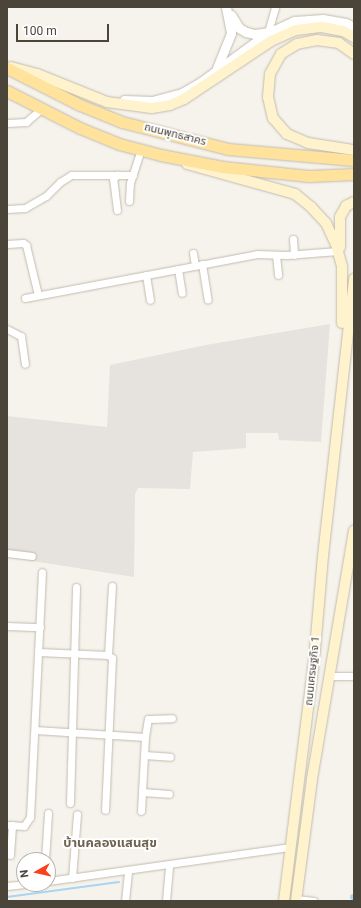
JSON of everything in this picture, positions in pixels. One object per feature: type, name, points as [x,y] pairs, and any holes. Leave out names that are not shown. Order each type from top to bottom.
[{"type":"main road","points":[[7,67],[37,74],[93,97],[125,105],[152,108],[170,105],[205,88],[271,34],[322,27],[343,31],[354,37]]},
{"type":"main road","points":[[354,54],[339,43],[316,40],[297,44],[281,54],[270,74],[268,97],[273,118],[287,134],[308,143],[330,148],[354,150]]},
{"type":"main road","name":"ถนนพุทธสาคร","points":[[7,67],[73,102],[122,122],[228,148],[354,160]]},
{"type":"main road","name":"ถนนพุทธสาคร","points":[[7,91],[80,128],[141,150],[223,166],[309,176],[354,174]]},
{"type":"main road","points":[[162,155],[295,194],[326,223],[338,251],[342,267]]},
{"type":"main road","points":[[325,540],[324,512],[344,302],[338,231],[340,217],[346,206],[354,202]]},
{"type":"main road","name":"ถนนเศรษฐกิจ 1","points":[[284,901],[314,661],[325,540],[354,279]]},
{"type":"main road","name":"ถนนเศรษฐกิจ 1","points":[[296,900],[329,676],[354,531]]},
{"type":"street","points":[[211,75],[224,58],[231,33],[226,7],[239,28],[246,32],[255,34],[271,34]]},
{"type":"street","points":[[271,34],[275,7]]},
{"type":"street","points":[[93,97],[130,101],[168,99],[211,75],[271,34],[294,22],[322,19],[346,23],[354,27]]},
{"type":"street","points":[[7,123],[26,122],[41,109]]},
{"type":"street","points":[[129,200],[133,175],[141,150]]},
{"type":"street","points":[[7,209],[25,208],[46,196],[60,182],[71,175],[133,175]]},
{"type":"street","points":[[117,175],[113,179],[117,210]]},
{"type":"street","points":[[293,239],[294,255]]},
{"type":"street","points":[[7,244],[22,242],[26,245],[38,295]]},
{"type":"street","points":[[25,298],[257,254],[294,255],[338,251]]},
{"type":"street","points":[[192,253],[195,266]]},
{"type":"street","points":[[276,255],[278,275]]},
{"type":"street","points":[[202,264],[208,300]]},
{"type":"street","points":[[178,269],[182,293]]},
{"type":"street","points":[[146,275],[150,300]]},
{"type":"street","points":[[7,329],[21,336],[25,364]]},
{"type":"street","points":[[7,553],[32,556]]},
{"type":"street","points":[[10,855],[9,825],[24,826],[30,817],[42,572]]},
{"type":"street","points":[[108,656],[112,586]]},
{"type":"street","points":[[70,803],[76,587]]},
{"type":"street","points":[[7,626],[40,627]]},
{"type":"street","points":[[38,652],[108,656],[112,658],[104,810]]},
{"type":"street","points":[[329,676],[354,676]]},
{"type":"street","points":[[141,811],[145,737],[148,719],[172,718]]},
{"type":"street","points":[[35,730],[145,737]]},
{"type":"street","points":[[144,755],[170,757]]},
{"type":"street","points":[[142,792],[169,794]]},
{"type":"street","points":[[46,852],[48,813]]},
{"type":"street","points":[[72,878],[77,814]]},
{"type":"street","points":[[56,880],[169,866],[291,847]]},
{"type":"street","points":[[166,901],[169,866]]},
{"type":"street","points":[[125,901],[128,871]]},
{"type":"street","points":[[296,900],[314,901]]},
{"type":"shaded area","points":[[330,324],[321,442],[279,440],[278,433],[246,433],[246,448],[193,452],[190,489],[138,488],[135,494],[134,577],[7,557],[7,416],[107,427],[110,365],[206,345]]},
{"type":"waterway","points":[[7,897],[119,882]]},
{"type":"district","name":"บ้านคลองแสนสุข","points":[[110,843]]}]
